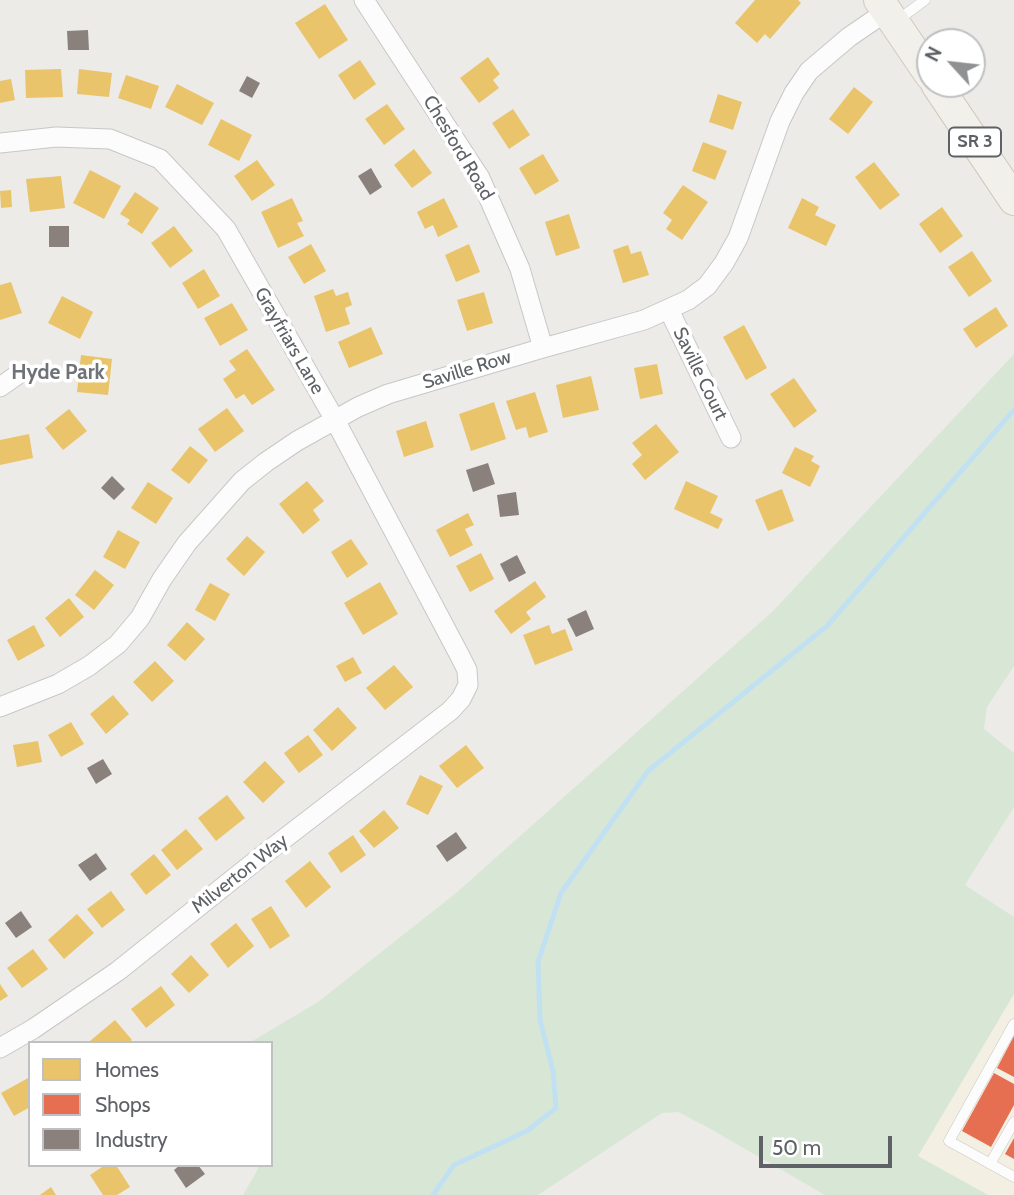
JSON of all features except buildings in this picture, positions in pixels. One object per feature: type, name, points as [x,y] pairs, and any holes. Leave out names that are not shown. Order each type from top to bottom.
[{"type":"main road","points":[[887,11],[916,54]]},
{"type":"main road","name":"SR 3","points":[[945,98],[1014,200]]},
{"type":"street","name":"Chesford Road","points":[[364,0],[480,178],[520,270],[543,348]]},
{"type":"street","name":"Saville Row","points":[[0,707],[58,684],[89,666],[118,644],[140,618],[187,542],[242,481],[297,441],[358,407],[388,394],[644,320],[688,300],[706,286],[724,263],[743,228],[780,121],[794,93],[809,71],[849,37],[887,11]]},
{"type":"street","name":"Grayfriars Lane","points":[[0,143],[56,136],[110,139],[160,159],[226,229],[335,420],[467,670],[468,685]]},
{"type":"street","name":"Saville Court","points":[[669,310],[731,438]]},
{"type":"street","points":[[0,387],[20,373]]},
{"type":"street","name":"Milverton Way","points":[[0,1048],[33,1030],[118,971],[450,711],[461,699],[468,685]]},
{"type":"lane","points":[[887,11],[925,0]]},
{"type":"lane","points":[[1014,1024],[949,1141],[1014,1177]]},
{"type":"lane","points":[[990,1164],[1014,1122]]},
{"type":"shaded area","points":[[1014,994],[1014,1195],[988,1195],[918,1156]]},
{"type":"green space","points":[[1014,354],[1014,666],[987,707],[984,729],[1014,753],[1014,807],[965,885],[1014,917],[1014,994],[918,1156],[988,1195],[825,1195],[678,1112],[662,1113],[538,1195],[243,1195],[258,1167],[273,1167],[273,1041],[252,1041],[318,1002],[456,893],[773,611]]},
{"type":"waterway","points":[[433,1195],[454,1165],[527,1131],[556,1108],[553,1071],[540,1020],[538,962],[561,893],[648,771],[827,626],[1014,410]]},
{"type":"district","name":"Hyde Park","points":[[58,373]]}]
